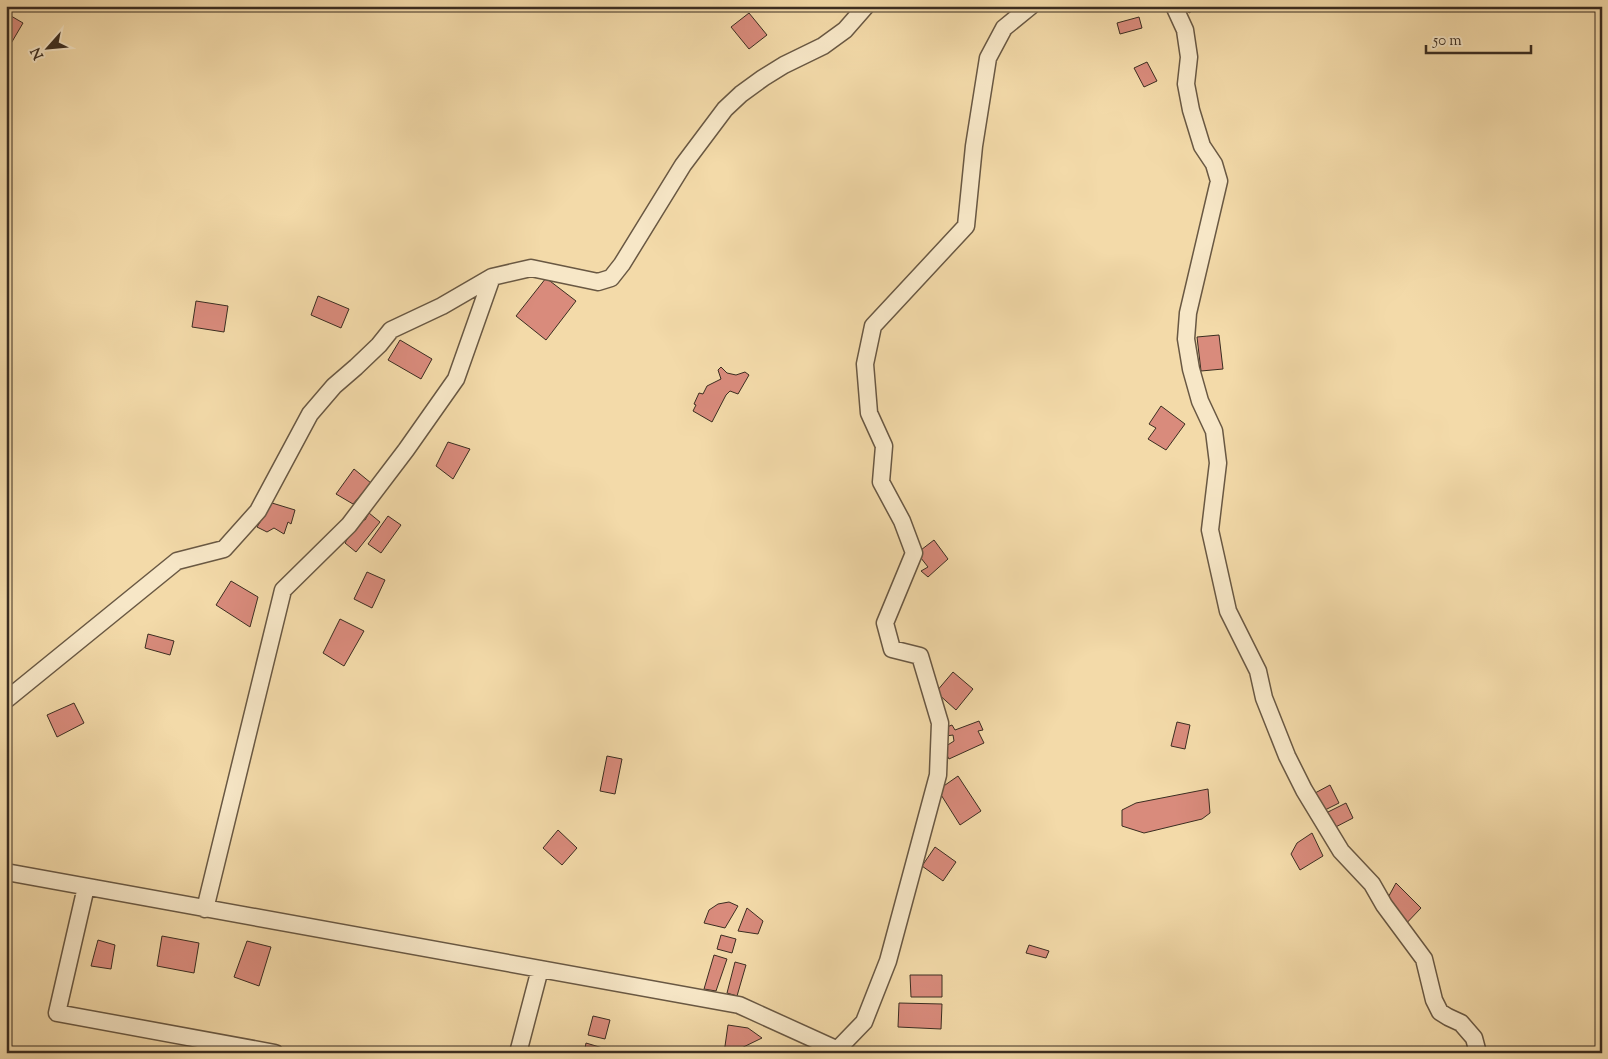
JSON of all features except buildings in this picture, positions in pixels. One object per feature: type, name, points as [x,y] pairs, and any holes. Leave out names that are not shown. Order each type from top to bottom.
[{"type":"street","points":[[6,700],[177,562],[224,548],[258,511],[310,414],[334,386],[379,345],[391,330],[442,306],[492,277],[531,268],[598,282],[611,278],[622,264],[683,164],[725,109],[762,78],[823,46],[846,30],[866,6]]},
{"type":"street","points":[[6,872],[739,1005],[836,1051],[864,1022],[888,961],[938,775],[940,723],[920,656],[892,649],[885,623],[914,553],[902,520],[881,482],[884,446],[869,413],[865,364],[873,326],[966,226],[974,146],[988,58],[1004,28],[1031,6]]},
{"type":"street","points":[[1174,6],[1185,30],[1189,58],[1186,84],[1192,110],[1202,146],[1214,164],[1219,181],[1188,313],[1186,339],[1191,369],[1200,401],[1214,431],[1218,463],[1210,530],[1228,611],[1258,671],[1264,698],[1287,756],[1304,790],[1341,851],[1372,884],[1384,905],[1424,959],[1434,1000],[1440,1012],[1461,1023],[1474,1038],[1478,1053]]},
{"type":"street","points":[[205,908],[283,590],[349,525],[406,450],[456,379],[492,277]]},
{"type":"street","points":[[86,887],[57,1013],[274,1053]]},
{"type":"street","points":[[518,1053],[540,969]]}]
